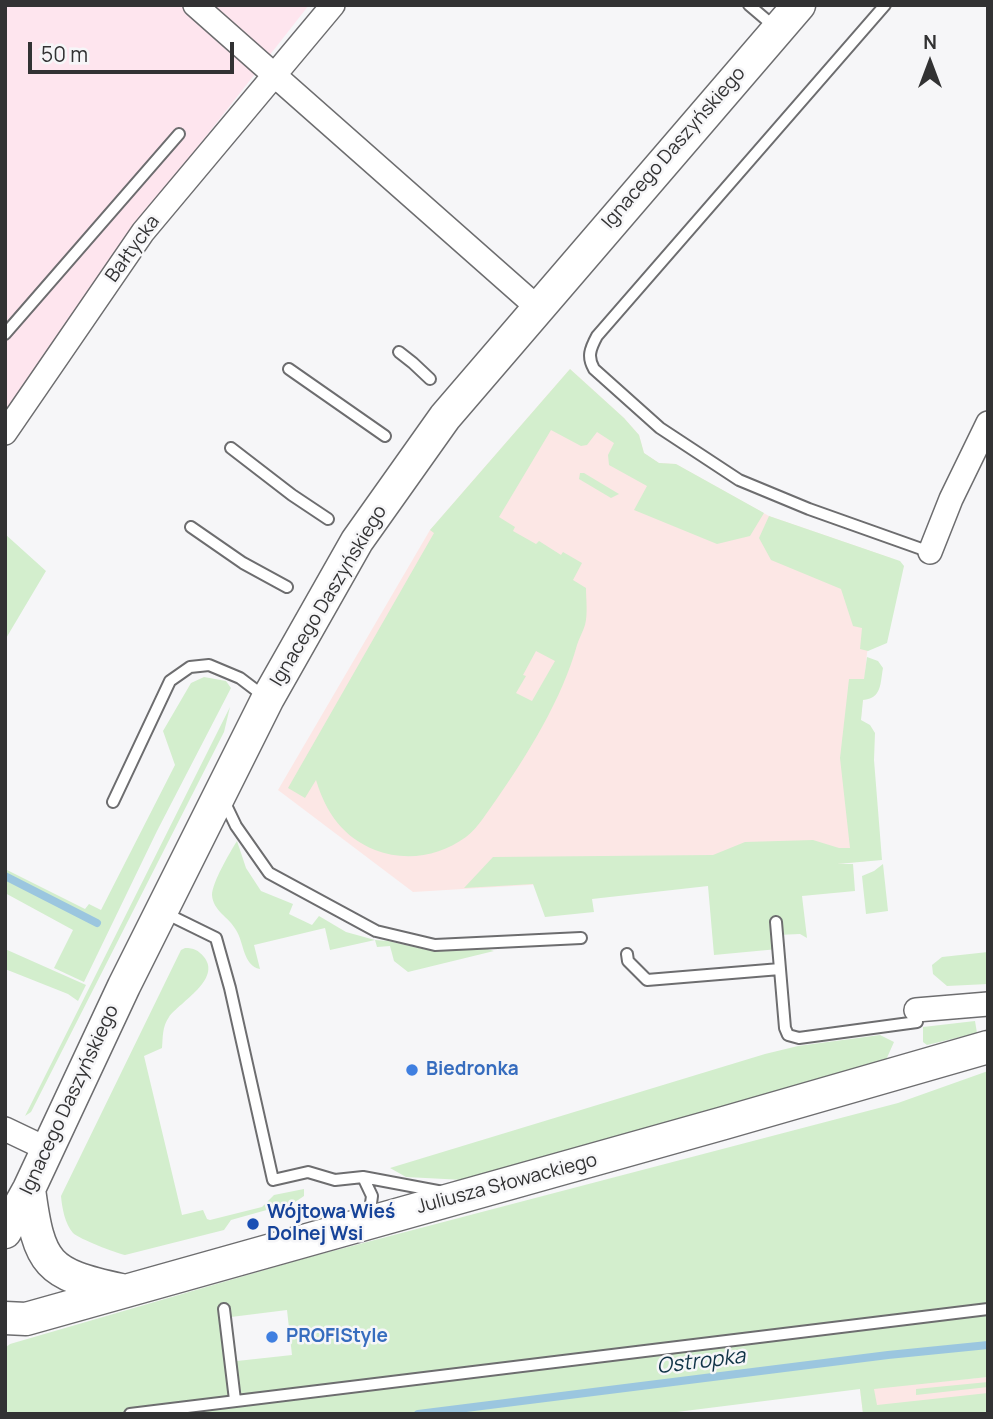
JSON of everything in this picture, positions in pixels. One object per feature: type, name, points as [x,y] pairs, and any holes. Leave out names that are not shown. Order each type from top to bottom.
[{"type":"street","points":[[195,5],[538,308]]},
{"type":"street","name":"Bałtycka","points":[[5,433],[143,232],[334,5]]},
{"type":"street","name":"Ignacego Daszyńskiego","points":[[5,1232],[29,1189],[161,911],[268,698],[358,541],[445,417],[799,5]]},
{"type":"street","points":[[930,552],[951,499],[988,424]]},
{"type":"street","points":[[917,1016],[988,1004]]},
{"type":"street","name":"Juliusza Słowackiego","points":[[12,1324],[123,1290],[463,1197],[988,1047]]},
{"type":"street","points":[[5,1129],[47,1149]]},
{"type":"street","points":[[29,1189],[34,1226],[47,1260],[63,1273],[83,1282],[123,1290]]},
{"type":"lane","points":[[748,5],[777,30]]},
{"type":"lane","points":[[885,5],[597,336],[589,359],[594,369],[660,428],[739,480],[809,509],[930,552]]},
{"type":"lane","points":[[5,334],[179,134]]},
{"type":"lane","points":[[399,352],[430,379]]},
{"type":"lane","points":[[289,369],[385,436]]},
{"type":"lane","points":[[231,448],[328,519]]},
{"type":"lane","points":[[191,527],[243,563],[287,587]]},
{"type":"lane","points":[[113,802],[170,681],[190,667],[209,665],[230,673],[268,698]]},
{"type":"lane","points":[[220,793],[236,826],[269,873],[376,931],[435,945],[581,938]]},
{"type":"lane","points":[[161,911],[216,938],[230,988],[273,1180],[307,1172],[335,1180],[363,1177],[463,1197]]},
{"type":"lane","points":[[776,922],[785,1028],[788,1035],[799,1038],[917,1016]]},
{"type":"lane","points":[[627,954],[628,961],[647,980],[780,969]]},
{"type":"lane","points":[[363,1177],[372,1196],[368,1222]]},
{"type":"lane","points":[[224,1309],[235,1400]]},
{"type":"lane","points":[[130,1414],[988,1309]]},
{"type":"shaded area","points":[[5,5],[309,5],[109,260],[5,411]]},
{"type":"shaded area","points":[[570,369],[624,418],[639,435],[644,453],[659,463],[676,464],[769,516],[891,558],[867,653],[859,740],[868,861],[760,871],[413,892],[278,790],[430,530]]},
{"type":"shaded area","points":[[988,1377],[988,1414],[863,1414],[860,1389]]},
{"type":"green space","points":[[570,369],[639,435],[644,453],[659,463],[676,464],[764,513],[750,536],[717,544],[634,510],[647,486],[609,465],[608,455],[614,443],[597,432],[587,445],[581,446],[551,430],[499,517],[515,527],[513,531],[536,544],[539,541],[561,555],[563,552],[582,563],[573,580],[586,588],[586,616],[571,665],[543,726],[479,824],[466,837],[445,849],[422,855],[399,856],[364,845],[345,831],[325,803],[316,780],[305,798],[288,788],[434,533],[430,530]],"holes":[[[536,651],[555,661],[532,701],[516,693]]]},
{"type":"green space","points":[[580,473],[619,494],[611,498],[579,479]]},
{"type":"green space","points":[[769,516],[900,561],[904,566],[887,643],[868,651],[860,649],[862,628],[853,626],[841,589],[771,560],[759,538]]},
{"type":"green space","points":[[5,534],[46,571],[5,640]]},
{"type":"green space","points":[[867,657],[878,661],[883,668],[877,693],[863,700],[861,720],[870,725],[875,733],[874,760],[882,860],[837,864],[853,864],[855,891],[802,896],[807,938],[800,934],[777,935],[778,949],[714,955],[708,886],[592,899],[594,912],[545,917],[533,884],[464,888],[493,857],[713,855],[745,842],[813,840],[839,848],[850,848],[840,758],[849,679],[864,679]]},
{"type":"green space","points":[[204,677],[226,681],[231,688],[157,831],[84,982],[54,968],[73,930],[5,893],[5,869],[85,909],[89,904],[101,910],[175,765],[163,731],[191,683]]},
{"type":"green space","points":[[230,707],[224,732],[31,1112],[25,1116]]},
{"type":"green space","points":[[237,841],[246,868],[261,891],[293,904],[289,914],[312,925],[319,916],[346,932],[375,940],[330,950],[325,928],[254,945],[260,969],[254,967],[247,959],[239,935],[218,910],[212,895],[218,876]]},
{"type":"green space","points":[[883,864],[888,911],[866,914],[862,876]]},
{"type":"green space","points":[[375,940],[427,950],[484,948],[494,951],[408,972],[394,961],[390,946],[377,947]]},
{"type":"green space","points":[[5,949],[86,985],[78,1001],[68,994],[5,969]]},
{"type":"green space","points":[[181,950],[196,950],[204,957],[208,974],[197,990],[169,1017],[164,1028],[162,1048],[144,1056],[182,1215],[203,1210],[210,1220],[262,1207],[274,1195],[304,1189],[304,1196],[295,1202],[231,1220],[224,1230],[125,1255],[73,1233],[66,1221],[61,1196]]},
{"type":"green space","points":[[988,952],[988,984],[947,986],[933,974],[932,965],[942,957]]},
{"type":"green space","points":[[975,1021],[977,1033],[927,1045],[923,1042],[923,1027]]},
{"type":"green space","points":[[880,1035],[894,1042],[886,1060],[464,1180],[406,1177],[390,1168],[765,1054],[798,1046]]},
{"type":"green space","points":[[988,1071],[988,1377],[874,1389],[877,1405],[988,1393],[988,1414],[863,1414],[860,1389],[661,1414],[5,1414],[5,1348],[10,1344],[306,1258],[898,1103]],"holes":[[[287,1310],[292,1355],[237,1361],[231,1317]]]},
{"type":"green space","points":[[988,1382],[988,1387],[916,1395],[916,1389]]},
{"type":"waterway","points":[[5,876],[97,923]]},
{"type":"waterway","name":"Ostropka","points":[[418,1414],[988,1345]]},
{"type":"place","name":"Biedronka","points":[[412,1070]]},
{"type":"place","name":"Wójtowa Wieś Dolnej Wsi","points":[[253,1224]]},
{"type":"place","name":"PROFIStyle","points":[[272,1337]]}]
